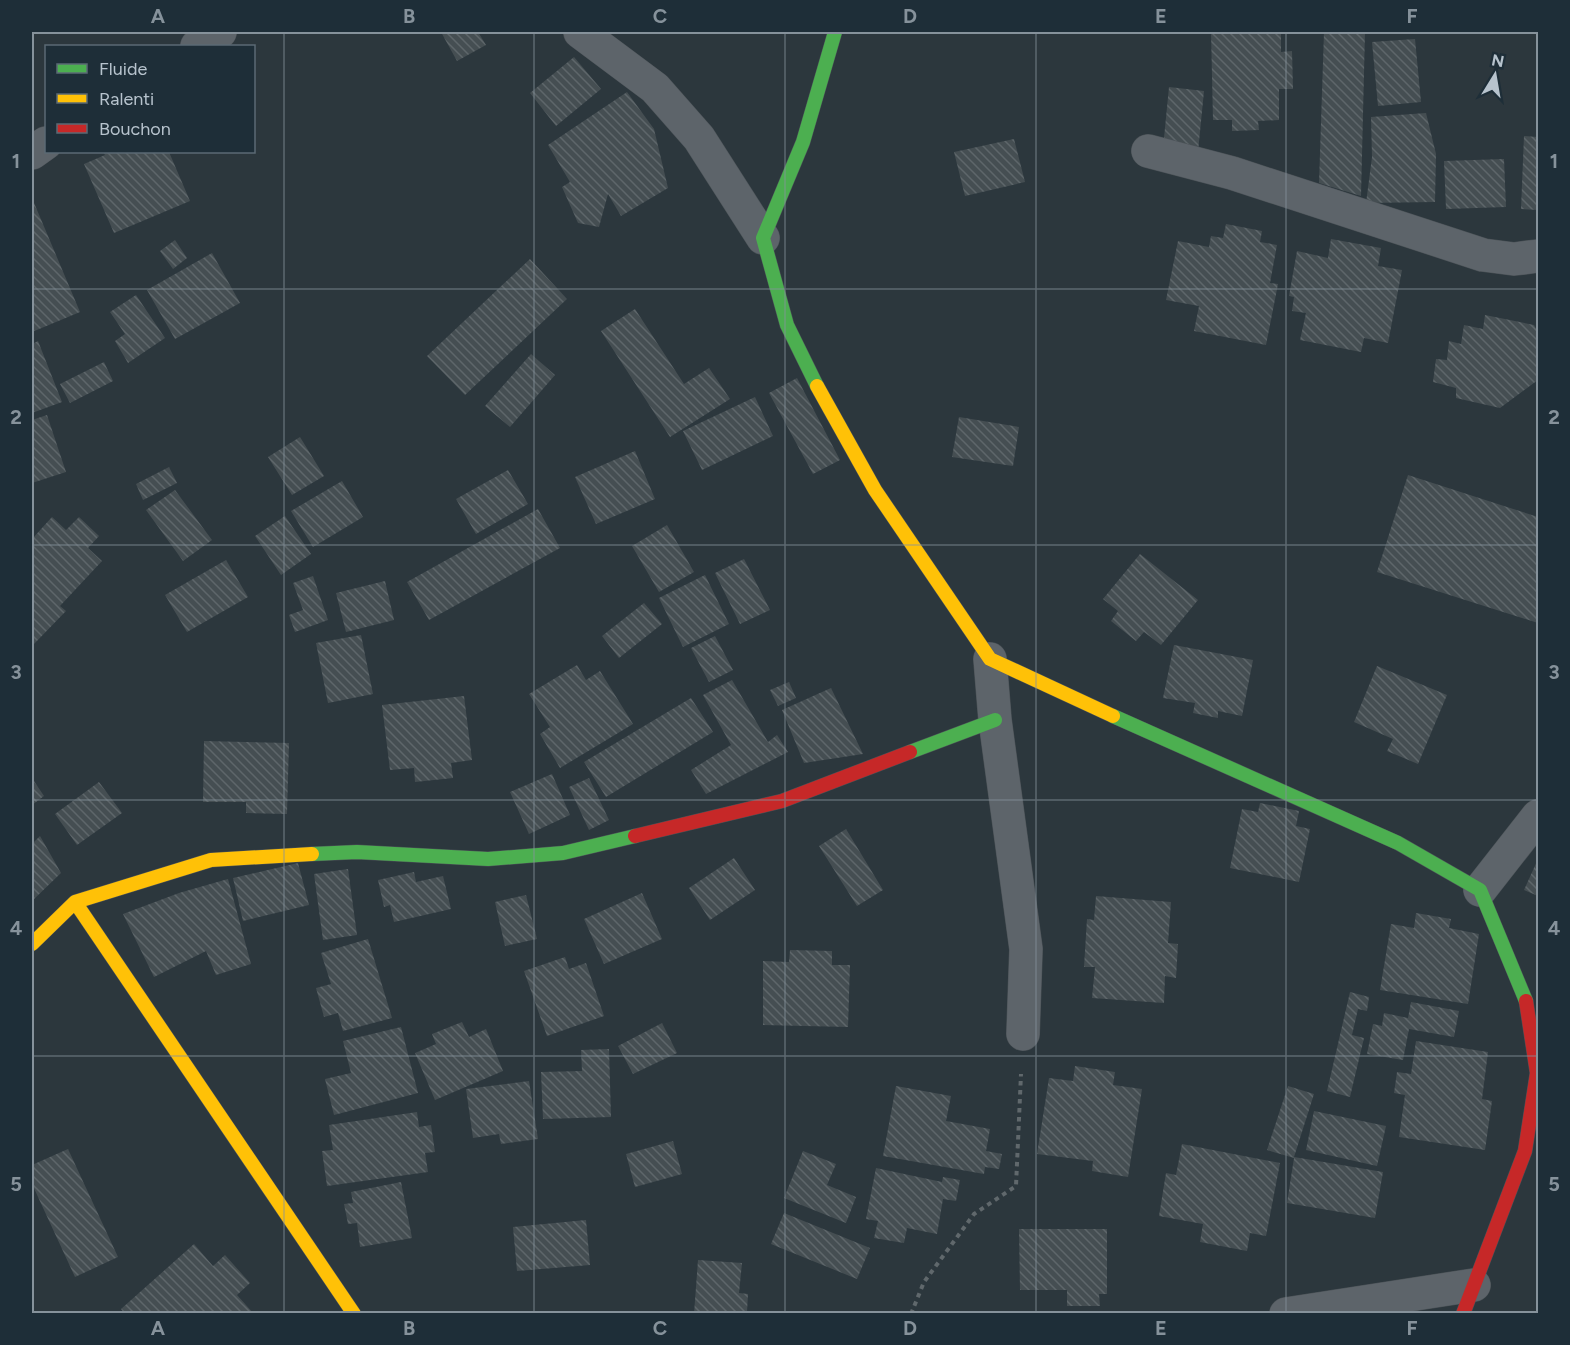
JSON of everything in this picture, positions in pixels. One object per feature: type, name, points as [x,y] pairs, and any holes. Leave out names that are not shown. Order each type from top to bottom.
[{"type":"street","points":[[199,45],[220,32]]},
{"type":"street","points":[[580,32],[655,88],[699,138],[763,238],[787,325],[828,408],[874,490],[990,659],[995,720],[1026,948],[1023,1034]]},
{"type":"street","points":[[763,238],[803,141],[835,32]]},
{"type":"street","points":[[32,153],[45,144]]},
{"type":"street","points":[[1148,152],[1232,173],[1483,255],[1514,259],[1539,256]]},
{"type":"street","points":[[990,659],[1398,843],[1480,890],[1528,1005],[1537,1073],[1525,1151],[1468,1299],[1286,1314]]},
{"type":"street","points":[[32,944],[75,902],[211,860],[357,852],[488,859],[563,853],[782,801],[995,720]]},
{"type":"street","points":[[1480,890],[1539,816]]},
{"type":"street","points":[[75,902],[354,1314]]},
{"type":"path","points":[[911,1314],[924,1282],[974,1214],[1016,1186],[1023,1034]]},
{"type":"building","points":[[441,32],[478,32],[486,45],[457,61]]},
{"type":"building","points":[[1211,32],[1281,32],[1281,52],[1292,51],[1293,89],[1279,89],[1279,120],[1258,121],[1259,130],[1232,131],[1232,120],[1213,120]]},
{"type":"building","points":[[1324,32],[1365,32],[1361,196],[1319,183]]},
{"type":"building","points":[[1415,39],[1421,102],[1378,106],[1372,42]]},
{"type":"building","points":[[574,57],[601,89],[556,126],[530,93]]},
{"type":"building","points":[[1169,87],[1204,91],[1198,152],[1163,148]]},
{"type":"building","points":[[627,92],[654,129],[668,188],[621,216],[608,194],[599,227],[578,223],[562,187],[570,182],[548,145]]},
{"type":"building","points":[[1426,113],[1436,154],[1435,202],[1366,203],[1372,157],[1371,117]]},
{"type":"building","points":[[1524,136],[1538,137],[1538,210],[1521,209]]},
{"type":"building","points":[[1014,139],[1025,182],[965,196],[954,152]]},
{"type":"building","points":[[104,153],[169,153],[190,201],[114,233],[84,164],[105,155]]},
{"type":"building","points":[[1504,159],[1506,207],[1446,209],[1444,161]]},
{"type":"building","points":[[32,198],[80,312],[32,332]]},
{"type":"building","points":[[1226,224],[1262,231],[1260,242],[1277,245],[1270,283],[1278,284],[1266,345],[1194,331],[1199,306],[1166,300],[1178,241],[1209,247],[1211,236],[1223,238]]},
{"type":"building","points":[[1331,239],[1381,248],[1378,266],[1402,270],[1388,343],[1364,338],[1361,352],[1300,340],[1306,313],[1292,311],[1294,297],[1289,296],[1297,251],[1328,258]]},
{"type":"building","points":[[175,240],[187,258],[173,269],[160,251]]},
{"type":"building","points":[[212,253],[240,303],[175,339],[147,290]]},
{"type":"building","points":[[530,259],[567,299],[465,395],[427,356]]},
{"type":"building","points":[[136,295],[165,338],[128,363],[115,341],[125,334],[110,312]]},
{"type":"building","points":[[635,309],[684,384],[709,368],[730,399],[670,437],[601,331]]},
{"type":"building","points":[[1485,315],[1534,325],[1538,332],[1538,380],[1500,408],[1456,398],[1456,388],[1433,382],[1436,359],[1447,360],[1449,341],[1461,344],[1464,325],[1483,329]]},
{"type":"building","points":[[38,341],[62,402],[32,413],[32,344]]},
{"type":"building","points":[[531,354],[555,375],[510,427],[485,406]]},
{"type":"building","points":[[104,362],[113,381],[70,403],[60,384]]},
{"type":"building","points":[[797,378],[840,460],[813,474],[769,393]]},
{"type":"building","points":[[755,397],[773,436],[702,470],[683,431]]},
{"type":"building","points":[[47,415],[66,472],[32,483],[32,420]]},
{"type":"building","points":[[959,417],[1019,427],[1013,466],[952,457]]},
{"type":"building","points":[[300,437],[324,476],[292,495],[268,457]]},
{"type":"building","points":[[635,451],[655,499],[596,524],[575,477]]},
{"type":"building","points":[[169,467],[177,483],[143,500],[136,484]]},
{"type":"building","points":[[508,470],[528,504],[476,534],[456,499]]},
{"type":"building","points":[[1408,475],[1538,517],[1538,623],[1377,572]]},
{"type":"building","points":[[342,481],[363,517],[313,547],[291,511]]},
{"type":"building","points":[[175,490],[212,540],[183,561],[146,510]]},
{"type":"building","points":[[538,509],[560,548],[429,620],[407,582]]},
{"type":"building","points":[[285,516],[311,554],[281,575],[255,536]]},
{"type":"building","points":[[52,517],[66,530],[79,517],[99,536],[88,548],[102,561],[60,606],[66,611],[34,644],[32,641],[32,539]]},
{"type":"building","points":[[667,525],[694,572],[659,592],[632,546]]},
{"type":"building","points":[[1140,554],[1198,600],[1161,645],[1144,632],[1136,641],[1111,621],[1118,611],[1103,599]]},
{"type":"building","points":[[744,559],[770,610],[740,624],[715,573]]},
{"type":"building","points":[[226,560],[248,597],[187,632],[165,595]]},
{"type":"building","points":[[705,575],[729,624],[683,647],[659,598]]},
{"type":"building","points":[[313,576],[328,620],[295,632],[289,615],[303,610],[293,583]]},
{"type":"building","points":[[385,581],[394,620],[346,632],[336,593]]},
{"type":"building","points":[[644,603],[662,624],[619,658],[602,636]]},
{"type":"building","points":[[361,635],[373,694],[328,703],[316,643]]},
{"type":"building","points":[[715,636],[733,670],[709,682],[691,648]]},
{"type":"building","points":[[1174,645],[1253,660],[1242,716],[1218,711],[1218,718],[1193,713],[1195,703],[1163,698]]},
{"type":"building","points":[[577,665],[586,680],[600,671],[633,724],[560,768],[540,734],[550,727],[529,694]]},
{"type":"building","points":[[1377,666],[1447,695],[1418,764],[1387,751],[1393,739],[1354,722]]},
{"type":"building","points":[[732,680],[768,742],[777,735],[788,752],[706,794],[691,770],[731,745],[703,695]]},
{"type":"building","points":[[789,682],[796,698],[778,706],[770,690]]},
{"type":"building","points":[[831,688],[863,754],[804,763],[782,710]]},
{"type":"building","points":[[464,696],[472,760],[451,763],[453,778],[415,782],[414,768],[390,770],[382,705]]},
{"type":"building","points":[[691,698],[713,732],[606,797],[584,762]]},
{"type":"building","points":[[204,741],[289,743],[287,814],[246,813],[246,802],[203,802]]},
{"type":"building","points":[[552,774],[570,815],[529,834],[510,792]]},
{"type":"building","points":[[32,778],[44,796],[32,805]]},
{"type":"building","points":[[589,778],[609,820],[589,830],[569,787]]},
{"type":"building","points":[[99,782],[122,813],[77,845],[55,814]]},
{"type":"building","points":[[1260,803],[1299,811],[1296,826],[1310,829],[1299,882],[1230,868],[1242,809],[1258,812]]},
{"type":"building","points":[[846,829],[883,890],[857,906],[819,846]]},
{"type":"building","points":[[40,836],[61,873],[32,901],[32,844]]},
{"type":"building","points":[[734,858],[755,890],[710,920],[689,888]]},
{"type":"building","points":[[1538,859],[1538,896],[1524,890]]},
{"type":"building","points":[[298,863],[309,905],[243,921],[233,878]]},
{"type":"building","points":[[348,869],[357,935],[323,940],[314,874]]},
{"type":"building","points":[[414,872],[416,882],[443,876],[451,909],[394,922],[390,905],[384,907],[378,880]]},
{"type":"building","points":[[228,879],[251,964],[216,975],[206,951],[154,977],[123,914],[179,893]]},
{"type":"building","points":[[642,893],[662,939],[604,964],[584,919]]},
{"type":"building","points":[[526,895],[537,939],[505,946],[495,902]]},
{"type":"building","points":[[1096,896],[1171,902],[1168,943],[1178,944],[1176,978],[1165,976],[1164,1003],[1092,998],[1095,967],[1084,967],[1087,919],[1094,920]]},
{"type":"building","points":[[1416,913],[1451,919],[1449,928],[1479,934],[1468,1004],[1380,990],[1391,924],[1414,928]]},
{"type":"building","points":[[368,939],[392,1018],[343,1031],[338,1013],[324,1017],[316,988],[331,984],[321,953]]},
{"type":"building","points":[[790,950],[832,951],[832,965],[850,965],[848,1027],[763,1025],[763,961],[789,962]]},
{"type":"building","points":[[565,957],[569,969],[586,963],[604,1016],[547,1036],[524,971]]},
{"type":"building","points":[[1350,992],[1369,997],[1367,1011],[1358,1009],[1352,1035],[1364,1038],[1350,1097],[1327,1091]]},
{"type":"building","points":[[1411,1002],[1459,1011],[1454,1037],[1409,1029],[1403,1060],[1367,1054],[1373,1024],[1382,1026],[1384,1013],[1408,1018]]},
{"type":"building","points":[[462,1022],[469,1037],[486,1029],[503,1071],[435,1100],[415,1053],[436,1044],[432,1034]]},
{"type":"building","points":[[662,1023],[677,1053],[633,1074],[618,1046]]},
{"type":"building","points":[[401,1027],[418,1093],[334,1115],[325,1079],[351,1073],[343,1041]]},
{"type":"building","points":[[1416,1041],[1488,1052],[1482,1099],[1492,1101],[1485,1150],[1399,1137],[1405,1095],[1394,1093],[1397,1072],[1411,1074]]},
{"type":"building","points":[[609,1049],[611,1117],[543,1119],[541,1072],[582,1071],[581,1050]]},
{"type":"building","points":[[1075,1066],[1115,1072],[1113,1085],[1142,1089],[1128,1177],[1092,1171],[1093,1161],[1037,1154],[1049,1078],[1073,1081]]},
{"type":"building","points":[[529,1081],[538,1139],[501,1144],[499,1134],[473,1138],[466,1089]]},
{"type":"building","points":[[896,1086],[951,1096],[946,1121],[990,1129],[986,1151],[1002,1154],[999,1169],[985,1167],[984,1174],[883,1156]]},
{"type":"building","points":[[1288,1086],[1314,1094],[1294,1157],[1383,1172],[1375,1218],[1287,1203],[1294,1158],[1267,1150]]},
{"type":"building","points":[[1314,1111],[1386,1126],[1377,1166],[1306,1150]]},
{"type":"building","points":[[417,1112],[419,1127],[431,1125],[435,1152],[425,1153],[428,1172],[327,1186],[322,1151],[333,1150],[329,1125]]},
{"type":"building","points":[[673,1141],[682,1174],[635,1187],[626,1154]]},
{"type":"building","points":[[1182,1144],[1280,1163],[1266,1236],[1250,1233],[1247,1251],[1200,1242],[1203,1224],[1159,1216],[1166,1173],[1176,1175]]},
{"type":"building","points":[[68,1149],[118,1257],[75,1277],[32,1184],[32,1165]]},
{"type":"building","points":[[803,1151],[836,1164],[827,1185],[856,1197],[846,1223],[784,1198]]},
{"type":"building","points":[[876,1168],[942,1182],[943,1177],[960,1180],[956,1201],[943,1199],[937,1234],[907,1228],[904,1243],[874,1238],[878,1221],[866,1219]]},
{"type":"building","points":[[401,1182],[412,1238],[360,1247],[357,1223],[348,1224],[344,1204],[353,1203],[351,1192]]},
{"type":"building","points":[[784,1213],[870,1248],[857,1279],[771,1244]]},
{"type":"building","points":[[586,1220],[590,1265],[517,1271],[513,1227]]},
{"type":"building","points":[[1019,1229],[1107,1229],[1107,1294],[1099,1294],[1100,1306],[1067,1306],[1067,1290],[1020,1290]]},
{"type":"building","points":[[194,1244],[213,1266],[225,1255],[250,1283],[237,1295],[254,1314],[125,1314],[121,1309]]},
{"type":"building","points":[[698,1260],[742,1263],[739,1293],[748,1294],[747,1312],[694,1314]]},
{"type":"traffic: fast","points":[[817,386],[787,325],[763,238],[803,142],[835,32]]},
{"type":"traffic: fast","points":[[1113,716],[1398,843],[1480,890],[1526,1001]]},
{"type":"traffic: fast","points":[[910,752],[995,720]]},
{"type":"traffic: fast","points":[[312,854],[357,852],[488,859],[563,853],[635,836]]},
{"type":"traffic: slow","points":[[817,386],[875,490],[990,659],[1113,716]]},
{"type":"traffic: slow","points":[[32,944],[75,902],[211,860],[312,854]]},
{"type":"traffic: slow","points":[[75,902],[354,1314]]},
{"type":"traffic: jam","points":[[635,836],[782,801],[910,752]]},
{"type":"traffic: jam","points":[[1463,1314],[1525,1151],[1537,1073],[1526,1001]]}]
